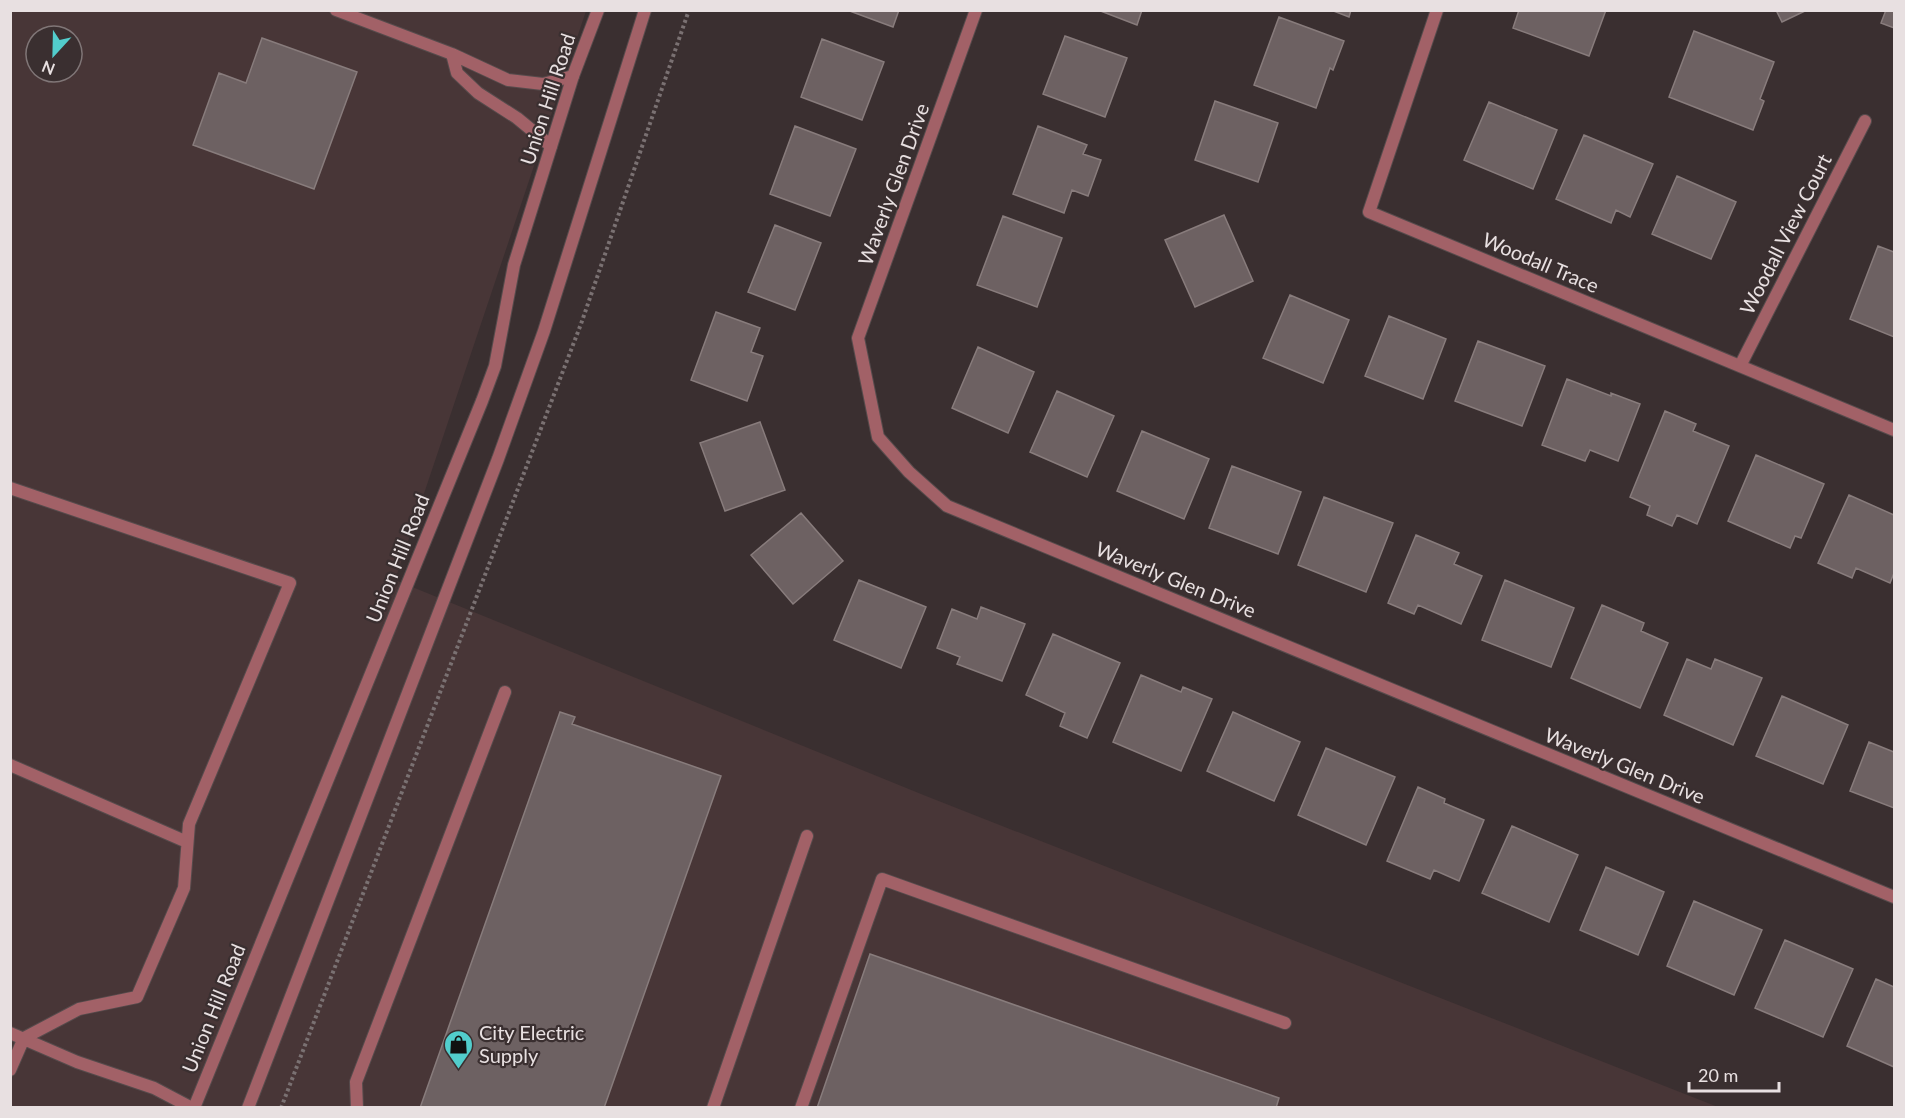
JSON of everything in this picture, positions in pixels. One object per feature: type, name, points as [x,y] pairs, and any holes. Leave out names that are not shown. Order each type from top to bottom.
[{"type":"street","points":[[336,10],[452,54],[508,80],[543,84],[573,76]]},
{"type":"street","name":"Union Hill Road","points":[[193,1107],[495,366],[514,265],[573,76],[598,10]]},
{"type":"street","points":[[248,1107],[494,470],[537,352],[645,10]]},
{"type":"street","name":"Waverly Glen Drive","points":[[976,10],[858,338],[878,437],[909,472],[947,506],[1894,897]]},
{"type":"street","name":"Woodall Trace","points":[[1437,10],[1369,212],[1894,430]]},
{"type":"street","points":[[452,54],[457,73],[478,93],[517,118],[551,146]]},
{"type":"street","name":"Woodall View Court","points":[[1740,366],[1865,121]]},
{"type":"street","points":[[10,488],[290,583],[189,824],[184,888],[137,997],[79,1009],[24,1038],[10,1070]]},
{"type":"street","points":[[357,1107],[356,1082],[505,692]]},
{"type":"street","points":[[10,765],[187,842]]},
{"type":"street","points":[[713,1107],[807,836]]},
{"type":"street","points":[[801,1107],[882,879],[1286,1023]]},
{"type":"street","points":[[10,1033],[77,1062],[154,1088],[193,1107]]},
{"type":"path","points":[[281,1107],[581,324],[689,10]]},
{"type":"shaded area","points":[[10,11],[586,11],[395,580],[926,796],[1718,1107],[11,1107]]},
{"type":"building","points":[[847,10],[899,10],[893,27]]},
{"type":"building","points":[[1098,10],[1142,10],[1137,25]]},
{"type":"building","points":[[1331,10],[1351,10],[1349,17]]},
{"type":"building","points":[[1519,10],[1606,10],[1589,56],[1513,28]]},
{"type":"building","points":[[1776,10],[1807,10],[1782,22]]},
{"type":"building","points":[[1886,10],[1894,10],[1894,28],[1881,23]]},
{"type":"building","points":[[1279,17],[1344,41],[1333,70],[1330,68],[1316,108],[1254,85]]},
{"type":"building","points":[[1694,31],[1774,62],[1760,99],[1764,101],[1753,130],[1669,97]]},
{"type":"building","points":[[1065,36],[1127,58],[1105,117],[1043,94]]},
{"type":"building","points":[[262,38],[357,72],[314,189],[193,145],[219,73],[246,83]]},
{"type":"building","points":[[822,39],[884,62],[862,120],[801,97]]},
{"type":"building","points":[[1215,101],[1278,123],[1258,182],[1195,160]]},
{"type":"building","points":[[1489,102],[1557,130],[1533,189],[1464,160]]},
{"type":"building","points":[[795,126],[856,149],[830,216],[770,194]]},
{"type":"building","points":[[1038,126],[1087,145],[1083,154],[1101,160],[1088,196],[1072,190],[1064,213],[1013,194]]},
{"type":"building","points":[[1584,135],[1653,164],[1630,217],[1616,210],[1611,223],[1556,199]]},
{"type":"building","points":[[1677,176],[1736,202],[1711,259],[1652,234]]},
{"type":"building","points":[[1224,215],[1253,281],[1195,307],[1165,240]]},
{"type":"building","points":[[1003,216],[1062,238],[1037,307],[977,285]]},
{"type":"building","points":[[775,225],[821,243],[795,310],[748,292]]},
{"type":"building","points":[[1878,246],[1894,252],[1894,337],[1850,319]]},
{"type":"building","points":[[1290,295],[1349,320],[1323,383],[1263,358]]},
{"type":"building","points":[[716,312],[760,328],[751,352],[763,356],[747,401],[691,380]]},
{"type":"building","points":[[1389,316],[1446,339],[1423,399],[1365,376]]},
{"type":"building","points":[[1478,341],[1545,366],[1522,426],[1455,401]]},
{"type":"building","points":[[978,347],[1034,372],[1008,433],[952,408]]},
{"type":"building","points":[[1567,379],[1611,396],[1611,393],[1640,404],[1618,461],[1590,450],[1585,461],[1542,445]]},
{"type":"building","points":[[1057,391],[1114,416],[1087,477],[1030,452]]},
{"type":"building","points":[[1665,411],[1696,424],[1693,431],[1729,446],[1697,524],[1677,515],[1672,526],[1647,515],[1650,506],[1630,497]]},
{"type":"building","points":[[760,422],[785,490],[725,511],[700,443]]},
{"type":"building","points":[[1142,431],[1209,459],[1184,519],[1117,491]]},
{"type":"building","points":[[1756,455],[1824,484],[1801,538],[1795,536],[1790,548],[1728,521]]},
{"type":"building","points":[[1232,466],[1301,492],[1278,554],[1209,528]]},
{"type":"building","points":[[1849,495],[1894,515],[1894,573],[1890,583],[1856,568],[1852,578],[1818,563]]},
{"type":"building","points":[[1324,497],[1393,523],[1366,592],[1298,565]]},
{"type":"building","points":[[801,513],[843,561],[793,604],[751,555]]},
{"type":"building","points":[[1416,535],[1459,553],[1454,564],[1482,576],[1461,624],[1418,605],[1414,614],[1388,603]]},
{"type":"building","points":[[859,580],[926,607],[901,668],[834,640]]},
{"type":"building","points":[[1505,580],[1574,608],[1551,667],[1482,640]]},
{"type":"building","points":[[1602,605],[1644,623],[1641,631],[1668,643],[1640,708],[1571,678]]},
{"type":"building","points":[[981,607],[1025,624],[1002,681],[957,664],[960,657],[937,648],[952,609],[977,619]]},
{"type":"building","points":[[1053,634],[1120,663],[1087,738],[1060,726],[1065,713],[1026,695]]},
{"type":"building","points":[[1687,659],[1711,669],[1715,659],[1762,678],[1733,745],[1664,715]]},
{"type":"building","points":[[1141,675],[1181,692],[1183,687],[1212,699],[1181,771],[1113,742]]},
{"type":"building","points":[[1782,696],[1848,725],[1823,784],[1756,756]]},
{"type":"building","points":[[560,712],[575,717],[572,724],[721,776],[604,1108],[420,1108]]},
{"type":"building","points":[[1233,712],[1300,742],[1274,801],[1207,771]]},
{"type":"building","points":[[1869,742],[1894,752],[1894,808],[1850,791]]},
{"type":"building","points":[[1326,748],[1395,777],[1366,845],[1298,815]]},
{"type":"building","points":[[1418,787],[1445,799],[1444,803],[1484,820],[1459,881],[1434,870],[1430,879],[1387,861]]},
{"type":"building","points":[[1512,826],[1578,855],[1549,922],[1482,893]]},
{"type":"building","points":[[1606,867],[1664,892],[1638,955],[1580,930]]},
{"type":"building","points":[[1694,901],[1762,930],[1734,995],[1667,966]]},
{"type":"building","points":[[1785,940],[1853,969],[1823,1037],[1755,1008]]},
{"type":"building","points":[[870,954],[1279,1098],[1276,1108],[817,1108]]},
{"type":"building","points":[[1876,979],[1894,987],[1894,1067],[1847,1046]]},
{"type":"place","name":"City Electric Supply","points":[[458,1070]]}]
